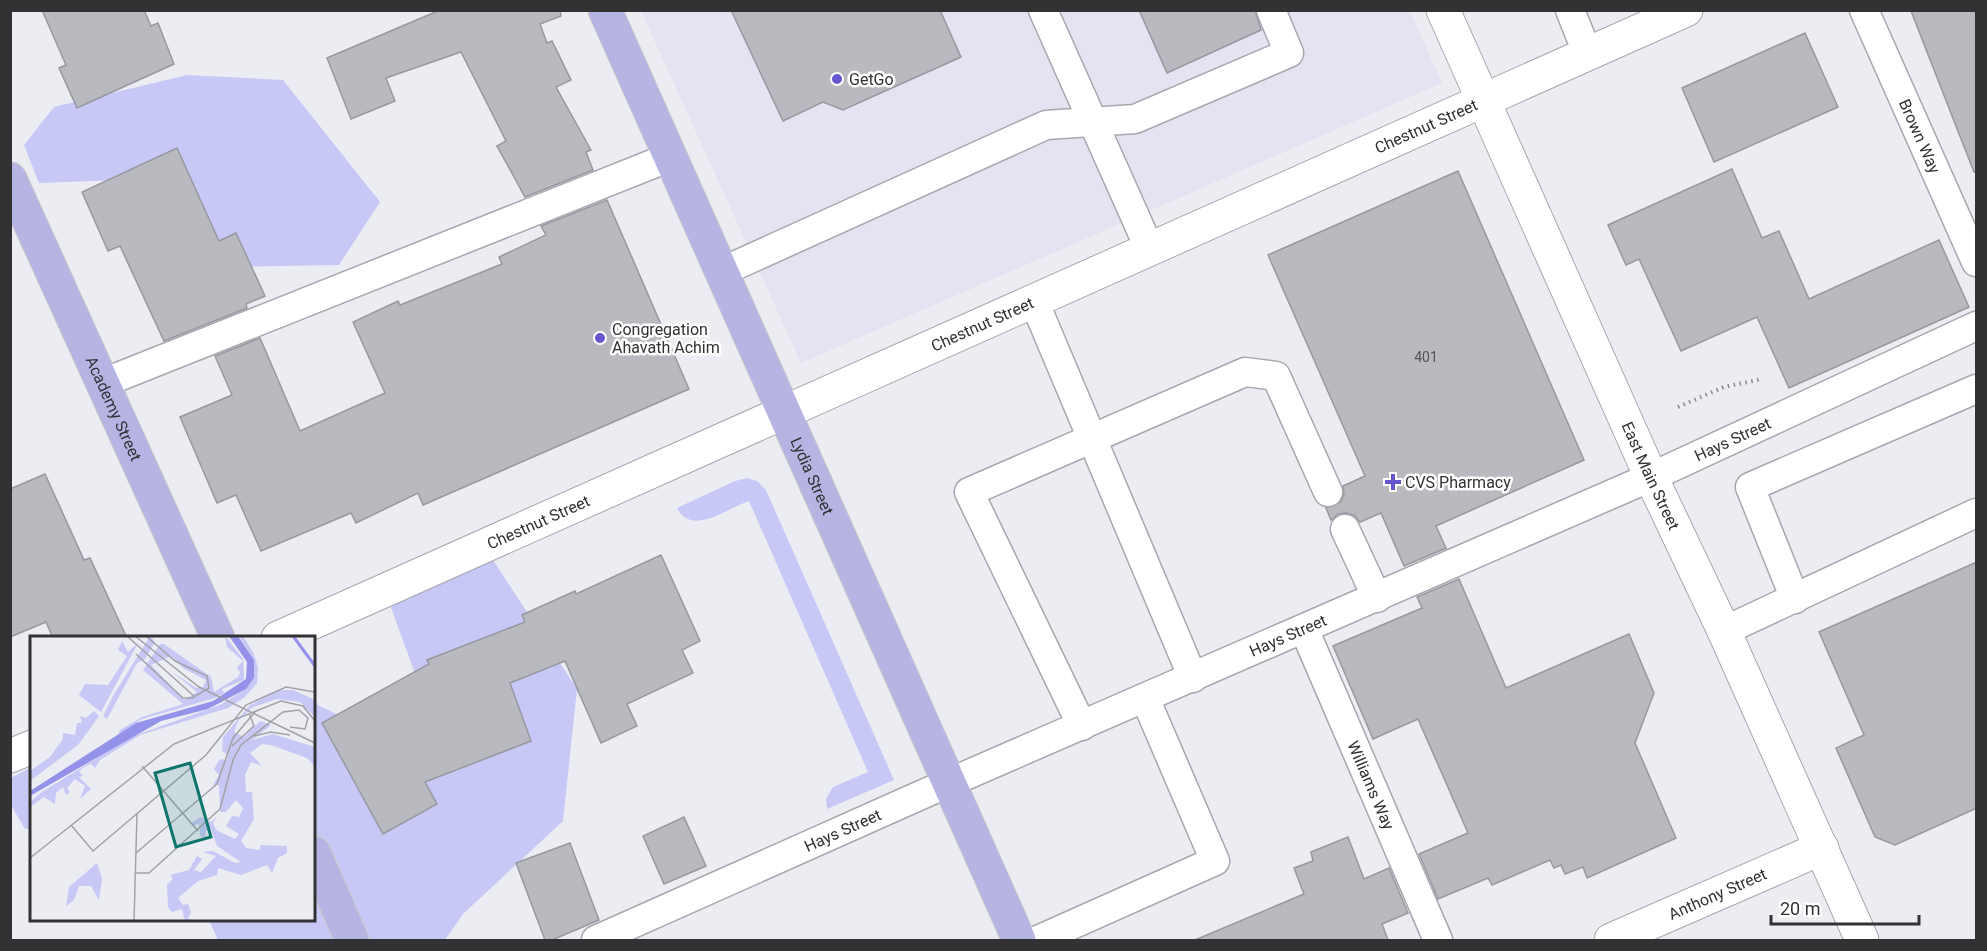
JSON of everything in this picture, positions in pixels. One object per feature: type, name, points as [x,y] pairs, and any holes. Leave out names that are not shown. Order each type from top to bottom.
[{"type":"main road","name":"Lydia Street","points":[[605,10],[1019,940]]},
{"type":"main road","name":"East Main Street","points":[[1443,10],[1651,477],[1724,631],[1862,940]]},
{"type":"main road","name":"Chestnut Street","points":[[282,636],[1150,249],[1484,103],[1686,10]]},
{"type":"main road","name":"Academy Street","points":[[10,179],[217,636]]},
{"type":"main road","points":[[10,756],[30,748]]},
{"type":"main road","name":"Anthony Street","points":[[1611,940],[1822,848]]},
{"type":"main road","points":[[315,856],[352,940]]},
{"type":"lane","points":[[1044,10],[1150,249]]},
{"type":"lane","points":[[721,272],[1046,125],[1135,119],[1289,53],[1271,10]]},
{"type":"lane","points":[[1570,10],[1588,55]]},
{"type":"lane","name":"Brown Way","points":[[1864,10],[1977,262]]},
{"type":"lane","points":[[102,383],[670,157]]},
{"type":"lane","points":[[1034,301],[1193,678]]},
{"type":"lane","name":"Hays Street","points":[[596,940],[1651,477],[1977,326]]},
{"type":"lane","points":[[1082,726],[969,492],[1245,372],[1276,375],[1328,492]]},
{"type":"lane","points":[[1795,599],[1750,487],[1977,389]]},
{"type":"lane","points":[[1724,631],[1977,513]]},
{"type":"lane","points":[[1345,529],[1377,598]]},
{"type":"lane","name":"Williams Way","points":[[1304,629],[1438,940]]},
{"type":"lane","points":[[1038,940],[1215,861],[1146,698]]},
{"type":"path","points":[[1678,407],[1724,387],[1760,378],[1768,380]]},
{"type":"shaded area","points":[[641,11],[1410,11],[1442,83],[801,363]]},
{"type":"shaded area","points":[[187,75],[283,80],[380,202],[339,265],[216,267],[174,178],[39,183],[24,145],[54,107]]},
{"type":"shaded area","points":[[747,478],[757,481],[766,490],[894,780],[827,809],[826,799],[833,787],[868,772],[749,501],[701,520],[691,520],[683,516],[677,508],[735,481]]},
{"type":"shaded area","points":[[491,557],[577,689],[563,821],[463,914],[445,940],[218,940],[209,921],[315,921],[315,703],[450,770],[389,602]]},
{"type":"shaded area","points":[[30,768],[30,829],[25,829],[11,805],[11,778]]},
{"type":"building","points":[[42,10],[144,10],[151,26],[158,23],[174,64],[77,108],[59,68],[66,65]]},
{"type":"building","points":[[440,10],[560,10],[561,16],[540,24],[547,43],[552,41],[571,80],[556,87],[591,150],[586,152],[593,170],[525,197],[497,146],[506,141],[461,52],[386,78],[395,101],[351,119],[327,58]]},
{"type":"building","name":"GetGo","points":[[731,10],[940,10],[961,57],[843,110],[823,102],[783,121]]},
{"type":"building","points":[[1139,10],[1255,10],[1261,30],[1167,73]]},
{"type":"building","points":[[1911,11],[1977,11],[1977,171],[1974,172]]},
{"type":"building","points":[[1805,33],[1838,107],[1714,162],[1682,88]]},
{"type":"building","points":[[177,148],[219,241],[236,233],[265,296],[246,304],[247,308],[164,341],[120,246],[108,251],[82,192]]},
{"type":"building","points":[[1732,169],[1762,238],[1779,231],[1809,299],[1939,240],[1969,307],[1789,388],[1757,317],[1681,351],[1639,259],[1626,265],[1608,225]]},
{"type":"building","name":"CVS Pharmacy","points":[[1458,171],[1584,460],[1436,526],[1446,548],[1404,566],[1381,513],[1360,522],[1354,515],[1346,513],[1338,514],[1331,520],[1326,508],[1341,502],[1344,494],[1343,486],[1365,476],[1268,255]]},
{"type":"building","points":[[607,200],[689,389],[423,505],[418,493],[356,523],[351,513],[261,551],[236,495],[217,503],[180,417],[232,395],[215,356],[260,338],[300,431],[385,393],[353,322],[398,301],[400,305],[502,264],[499,257],[546,235],[541,226]]},
{"type":"building","points":[[45,474],[84,560],[90,558],[126,636],[52,636],[46,622],[10,637],[10,489]]},
{"type":"building","points":[[661,555],[700,641],[682,650],[693,673],[627,704],[637,726],[601,743],[565,661],[510,683],[531,741],[425,782],[437,804],[383,834],[322,723],[429,664],[427,660],[525,622],[522,615],[575,591],[576,594]]},
{"type":"building","points":[[1977,562],[1977,808],[1895,845],[1875,837],[1836,748],[1864,735],[1819,632]]},
{"type":"building","points":[[1459,579],[1506,688],[1629,634],[1654,693],[1635,743],[1676,838],[1587,878],[1583,867],[1565,874],[1561,865],[1554,868],[1550,860],[1492,885],[1488,878],[1438,899],[1419,854],[1468,833],[1418,719],[1373,739],[1333,646],[1422,608],[1417,597]]},
{"type":"building","points":[[684,817],[706,866],[664,884],[643,836]]},
{"type":"building","points":[[1348,837],[1364,879],[1389,868],[1408,913],[1382,924],[1388,940],[1195,940],[1304,894],[1294,868],[1313,861],[1311,852]]},
{"type":"building","points":[[570,843],[599,920],[552,940],[545,940],[516,863]]},
{"type":"place","name":"GetGo","points":[[837,79]]},
{"type":"place","name":"Congregation Ahavath Achim","points":[[600,338]]},
{"type":"place","name":"CVS Pharmacy","points":[[1393,482]]}]
